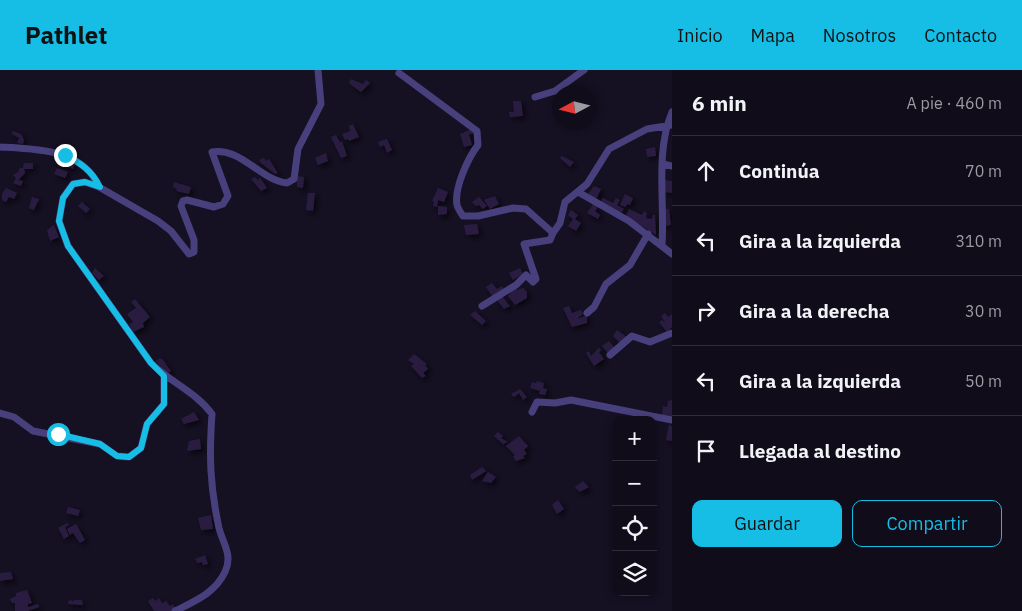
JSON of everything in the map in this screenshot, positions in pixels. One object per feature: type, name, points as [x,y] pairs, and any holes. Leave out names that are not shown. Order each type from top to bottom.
[{"type":"street","points":[[175,611],[208,594],[226,572],[230,554],[221,538],[212,493],[209,461],[212,414],[202,401],[164,376],[151,363],[68,246],[59,221],[63,198],[73,184],[85,182],[100,187],[158,221],[171,231],[189,254],[194,252],[194,240],[180,206],[183,201],[214,207],[223,204],[228,196],[212,152],[220,150],[231,153],[277,182],[287,183],[294,179],[298,149],[321,104],[318,70]]},
{"type":"street","points":[[536,97],[555,91],[584,70]]},
{"type":"street","points":[[399,73],[478,131],[478,145],[469,157],[460,185],[457,206],[463,216],[478,216],[513,208],[526,209],[553,233]]},
{"type":"street","points":[[662,245],[663,164],[672,112]]},
{"type":"street","points":[[482,306],[516,285],[526,275],[533,282],[536,280],[524,244],[550,240],[560,223],[565,202],[586,184],[609,149],[647,129],[669,124]]},
{"type":"street","points":[[0,147],[65,155],[80,163],[94,176],[100,187]]},
{"type":"street","points":[[663,164],[672,166]]},
{"type":"street","points":[[578,192],[648,234],[672,254]]},
{"type":"street","points":[[588,313],[594,307],[606,284],[630,265],[648,234]]},
{"type":"street","points":[[610,355],[632,336],[650,342],[672,333]]},
{"type":"street","points":[[0,413],[14,417],[33,431],[100,444],[117,456],[129,457],[141,448],[147,424],[164,404],[164,376]]},
{"type":"street","points":[[532,412],[537,402],[555,403],[571,400],[672,420]]},
{"type":"building","points":[[351,79],[363,84],[366,80],[370,83],[361,92],[351,85],[349,82]]},
{"type":"building","points":[[513,101],[521,101],[523,116],[510,117],[509,112],[514,112]]},
{"type":"building","points":[[353,124],[359,137],[349,141],[348,139],[345,140],[342,134],[350,131],[349,126]]},
{"type":"building","points":[[472,129],[474,134],[469,134],[472,145],[464,147],[460,134]]},
{"type":"building","points":[[13,131],[21,134],[24,140],[23,144],[17,143],[19,138],[12,134]]},
{"type":"building","points":[[336,135],[340,142],[342,141],[347,156],[341,158],[331,137]]},
{"type":"building","points":[[387,139],[392,150],[387,153],[384,145],[380,147],[378,142]]},
{"type":"building","points":[[655,147],[656,156],[647,157],[646,149]]},
{"type":"building","points":[[326,153],[328,161],[318,165],[315,158]]},
{"type":"building","points":[[562,156],[574,162],[570,167],[560,158]]},
{"type":"building","points":[[264,158],[266,161],[269,159],[278,173],[275,174],[261,163],[259,160]]},
{"type":"building","points":[[61,160],[75,163],[73,169],[60,164]]},
{"type":"building","points":[[24,163],[33,163],[33,169],[24,169],[25,173],[18,180],[23,181],[21,186],[13,183],[16,178],[13,175],[20,168],[23,168]]},
{"type":"building","points":[[57,168],[68,172],[65,178],[54,174]]},
{"type":"building","points":[[297,176],[304,177],[303,188],[297,187]]},
{"type":"building","points":[[255,177],[258,180],[260,178],[267,188],[261,191],[251,179]]},
{"type":"building","points":[[665,180],[672,181],[672,193],[664,192]]},
{"type":"building","points":[[174,182],[191,187],[189,194],[176,191],[177,189],[173,187]]},
{"type":"building","points":[[594,186],[601,189],[596,200],[588,194]]},
{"type":"building","points":[[6,188],[17,193],[14,199],[9,197],[6,202],[2,200],[2,194]]},
{"type":"building","points":[[438,188],[448,192],[444,202],[438,200],[437,207],[433,206],[434,202],[432,201]]},
{"type":"building","points":[[308,193],[315,193],[313,211],[306,210]]},
{"type":"building","points":[[625,194],[633,198],[630,205],[627,204],[626,207],[620,205]]},
{"type":"building","points":[[495,196],[499,204],[490,209],[484,200]]},
{"type":"building","points":[[32,197],[39,199],[34,210],[29,208]]},
{"type":"building","points":[[479,197],[487,206],[483,209],[472,202]]},
{"type":"building","points":[[603,198],[613,203],[616,198],[620,200],[617,205],[624,209],[621,213],[600,203]]},
{"type":"building","points":[[82,202],[90,209],[86,213],[78,206]]},
{"type":"building","points":[[593,204],[598,207],[595,211],[600,215],[598,219],[587,213]]},
{"type":"building","points":[[438,206],[447,207],[447,214],[438,215]]},
{"type":"building","points":[[629,209],[642,215],[644,211],[647,213],[646,218],[652,219],[653,215],[655,215],[656,235],[626,216]]},
{"type":"building","points":[[664,209],[669,209],[671,225],[664,226]]},
{"type":"building","points":[[571,210],[578,215],[575,219],[581,223],[576,231],[568,226],[573,219],[568,215]]},
{"type":"building","points":[[477,224],[479,234],[466,235],[464,225]]},
{"type":"building","points":[[54,225],[59,237],[50,241],[47,230]]},
{"type":"building","points":[[95,268],[104,276],[99,280],[92,273]]},
{"type":"building","points":[[520,268],[523,274],[513,280],[509,273]]},
{"type":"building","points":[[492,283],[497,289],[502,286],[504,289],[492,296],[486,287]]},
{"type":"building","points":[[515,288],[517,290],[523,288],[527,292],[527,298],[515,305],[508,296]]},
{"type":"building","points":[[502,296],[510,306],[504,309],[496,299]]},
{"type":"building","points":[[135,299],[150,317],[143,323],[144,327],[133,332],[129,324],[133,322],[127,314],[136,308],[131,302]]},
{"type":"building","points":[[569,306],[572,313],[581,310],[583,314],[577,319],[587,315],[587,323],[572,327],[563,308]]},
{"type":"building","points":[[475,311],[486,321],[482,325],[470,315]]},
{"type":"building","points":[[665,313],[668,317],[672,314],[672,327],[667,332],[659,322],[662,320],[666,323],[661,316]]},
{"type":"building","points":[[617,330],[627,337],[620,343],[613,336]]},
{"type":"building","points":[[609,341],[615,348],[608,353],[602,346]]},
{"type":"building","points":[[599,348],[601,350],[599,352],[604,359],[594,366],[586,353],[589,351],[591,356]]},
{"type":"building","points":[[414,354],[427,364],[425,365],[428,369],[423,373],[426,376],[422,378],[411,366],[414,364],[408,360]]},
{"type":"building","points":[[160,358],[171,371],[167,374],[156,361]]},
{"type":"building","points":[[537,381],[544,383],[543,388],[547,389],[545,395],[539,394],[540,391],[530,388],[532,382],[536,383]]},
{"type":"building","points":[[520,389],[527,397],[523,400],[519,393],[514,397],[511,394]]},
{"type":"building","points":[[672,400],[672,417],[662,415],[663,406],[667,407],[668,401]]},
{"type":"building","points":[[194,412],[199,420],[184,424],[181,419]]},
{"type":"building","points":[[669,425],[672,426],[672,441],[666,440]]},
{"type":"building","points":[[498,432],[503,436],[501,438],[508,442],[503,444],[494,436]]},
{"type":"building","points":[[519,436],[528,446],[524,450],[527,454],[523,456],[525,458],[516,461],[513,457],[515,455],[506,446]]},
{"type":"building","points":[[200,439],[201,449],[187,451],[189,441]]},
{"type":"building","points":[[482,467],[486,471],[472,480],[470,475]]},
{"type":"building","points":[[488,472],[496,477],[491,483],[482,481]]},
{"type":"building","points":[[583,481],[589,487],[580,492],[575,487]]},
{"type":"building","points":[[558,500],[564,509],[557,514],[552,505]]},
{"type":"building","points":[[68,507],[80,510],[78,516],[66,513]]},
{"type":"building","points":[[211,515],[213,529],[201,530],[198,518]]},
{"type":"building","points":[[67,523],[69,525],[65,527],[69,536],[64,539],[58,528]]},
{"type":"building","points":[[76,524],[85,540],[80,543],[73,533],[70,535],[67,529]]},
{"type":"building","points":[[205,555],[208,564],[203,565],[202,562],[198,563],[195,559]]},
{"type":"building","points":[[11,572],[13,579],[0,581],[0,573]]},
{"type":"building","points":[[27,590],[32,603],[28,604],[28,607],[38,604],[39,607],[28,611],[15,611],[15,603],[12,603],[10,599],[16,596],[16,593]]},
{"type":"building","points":[[153,598],[155,601],[159,598],[162,603],[166,601],[170,606],[173,604],[175,608],[171,611],[154,611],[148,601]]},
{"type":"building","points":[[72,600],[73,603],[74,600],[82,600],[83,605],[68,604],[68,601]]},
{"type":"route","points":[[58,434],[100,444],[117,456],[129,457],[141,448],[147,424],[164,404],[164,376],[151,363],[68,246],[59,221],[63,198],[73,184],[85,182],[100,187],[94,176],[80,163],[65,155]]}]
